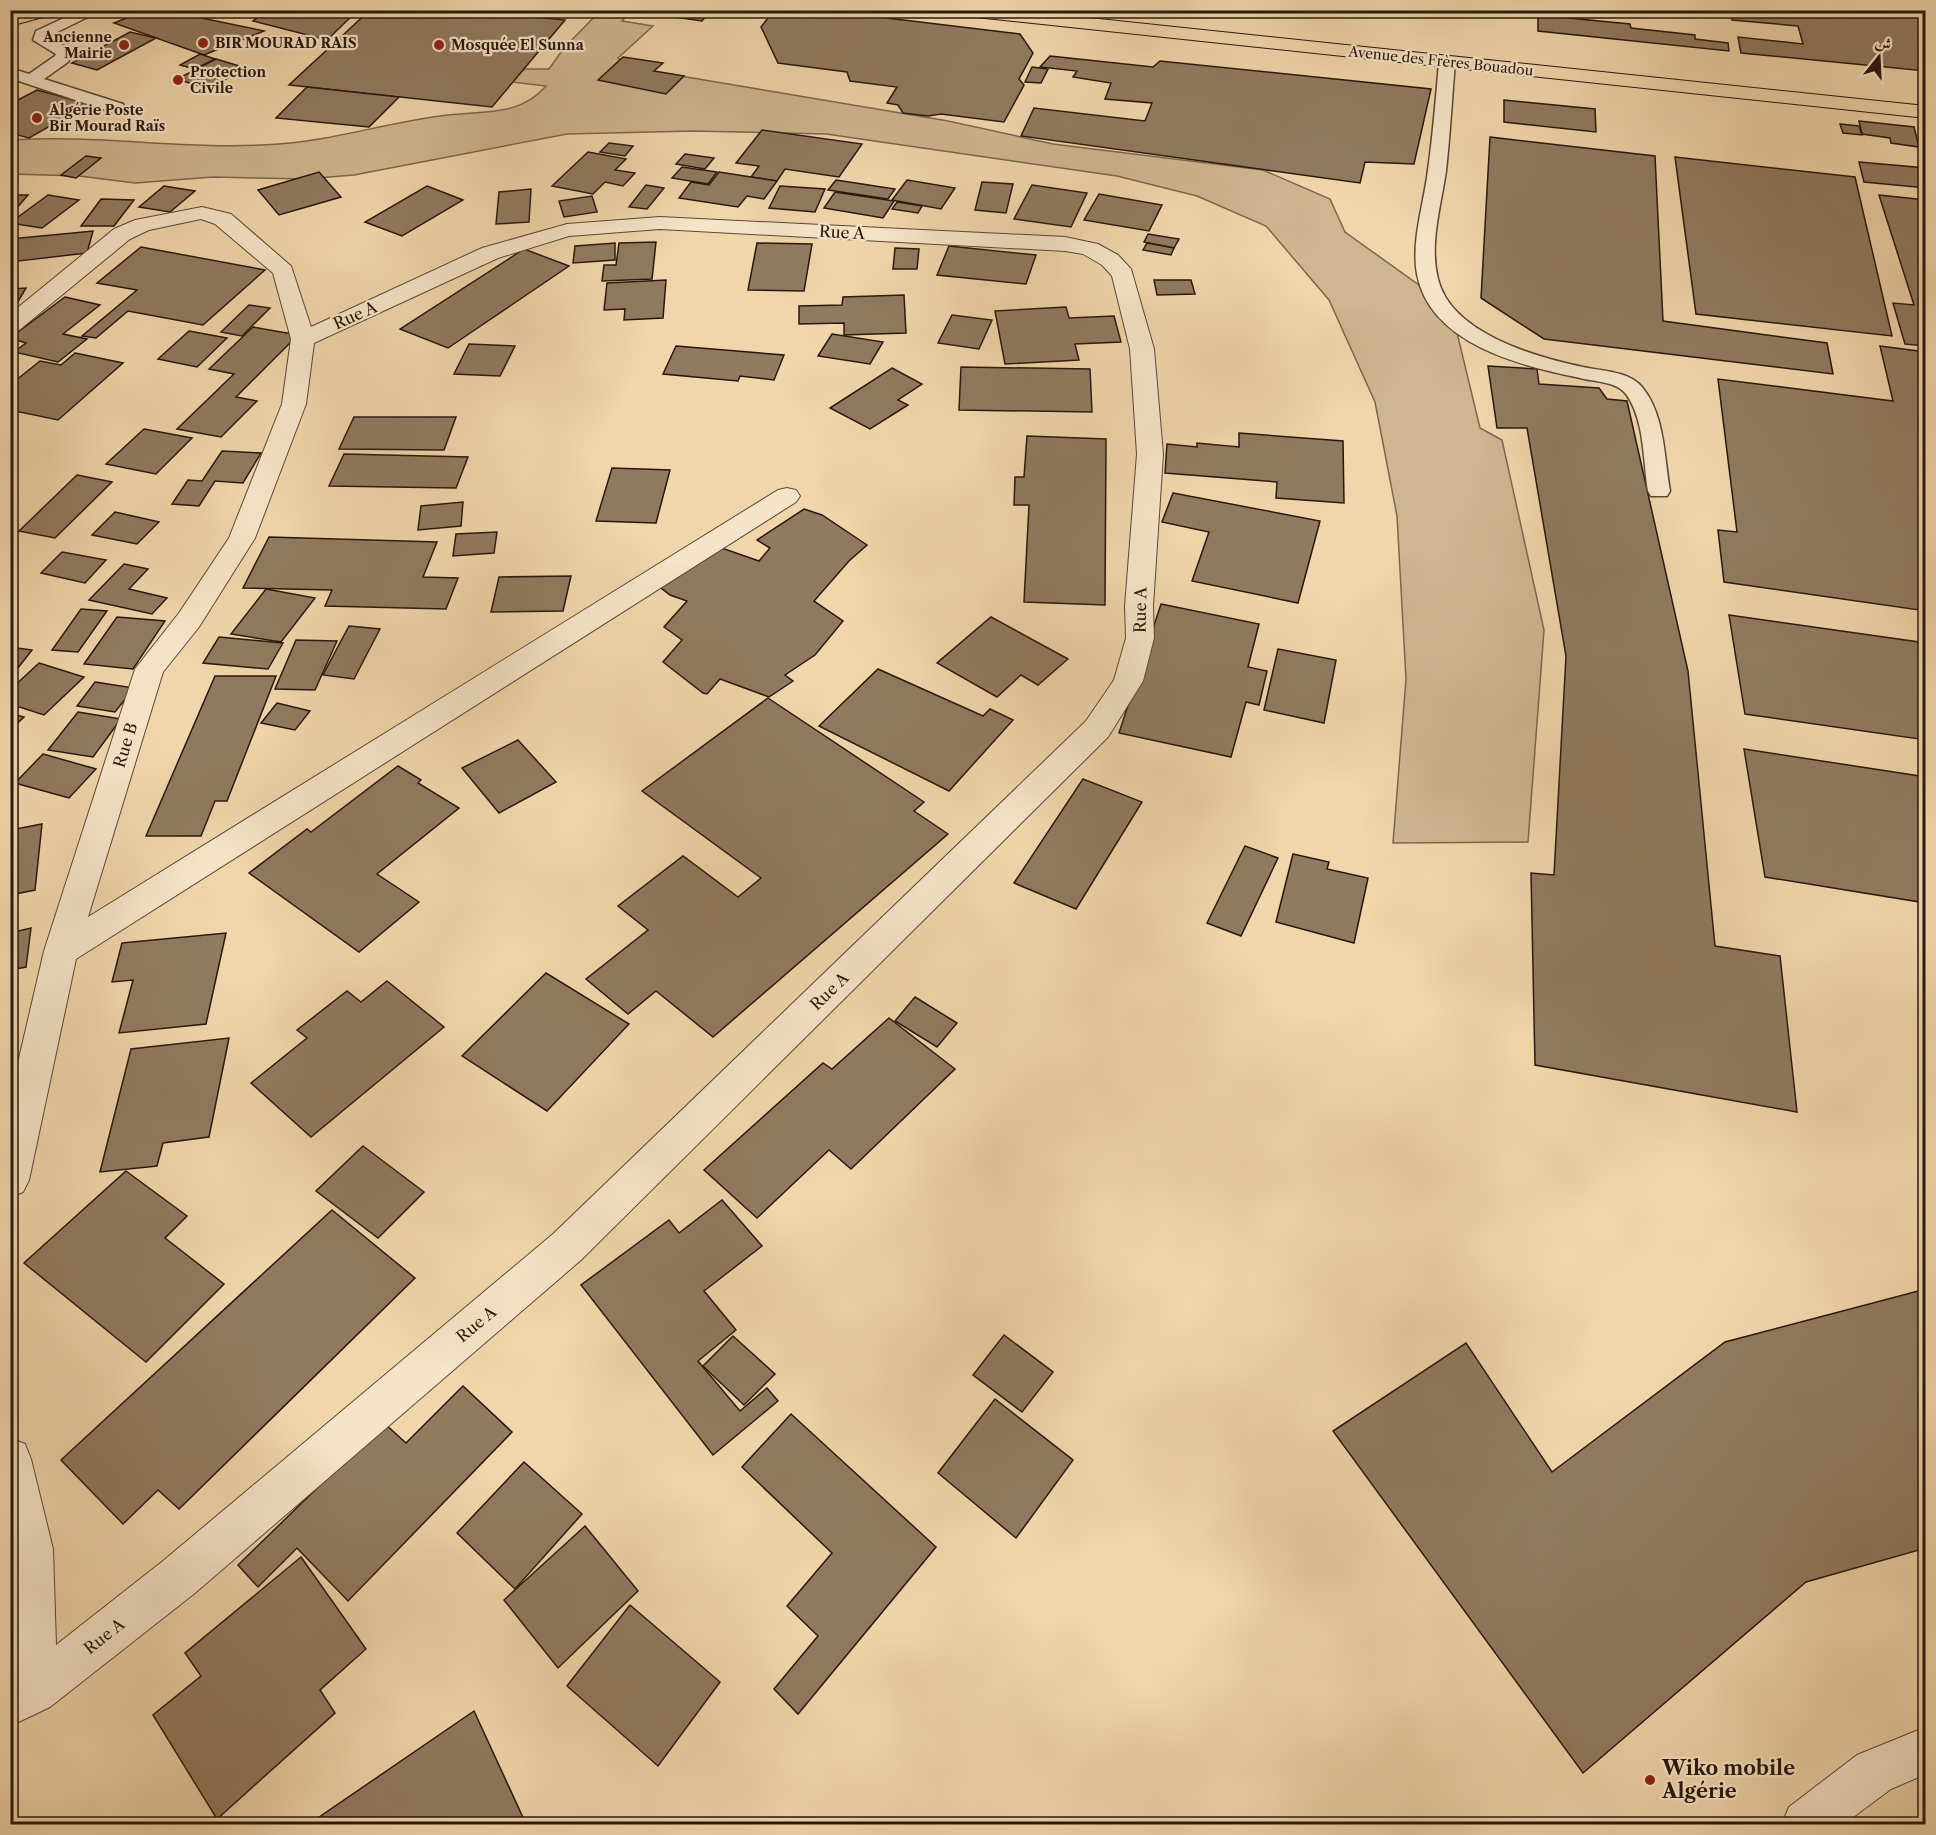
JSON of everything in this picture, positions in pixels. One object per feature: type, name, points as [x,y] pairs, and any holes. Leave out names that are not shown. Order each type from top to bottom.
[{"type":"main road","points":[[10,13],[19,10]]},
{"type":"main road","points":[[10,21],[48,10]]},
{"type":"main road","name":"Avenue des Frères Bouadou","points":[[957,10],[1926,112]]},
{"type":"street","points":[[10,326],[122,234],[143,225],[202,213],[223,219],[284,271],[303,339]]},
{"type":"street","name":"Rue A","points":[[22,1697],[179,1577],[567,1247],[1096,729],[1128,681],[1140,638],[1139,606],[1150,454],[1142,349],[1123,274],[1110,260],[1089,249],[1037,241],[660,223],[567,230],[490,254],[303,339]]},
{"type":"street","name":"Rue B","points":[[10,1180],[61,951],[148,669],[189,620],[242,538],[294,404],[303,339]]},
{"type":"street","points":[[61,951],[787,496]]},
{"type":"street","points":[[10,1459],[31,1549],[22,1697]]},
{"type":"street","points":[[1806,1824],[1874,1772],[1926,1750]]},
{"type":"lane","points":[[33,79],[62,59],[65,52],[41,40],[42,34],[95,10]]},
{"type":"lane","points":[[1447,62],[1427,249],[1429,283],[1442,307],[1459,327],[1477,337],[1546,365],[1609,378],[1632,388],[1644,408],[1659,491]]},
{"type":"lane","points":[[10,73],[117,108]]},
{"type":"shaded area","points":[[632,10],[622,21],[653,26],[618,58],[627,67],[948,121],[1053,144],[1263,170],[1330,199],[1345,232],[1451,308],[1480,428],[1502,440],[1544,630],[1528,842],[1393,843],[1406,679],[1397,516],[1375,402],[1329,300],[1266,226],[1197,196],[1117,176],[826,134],[693,131],[567,134],[354,175],[305,179],[213,177],[135,183],[79,176],[11,174],[11,140],[78,139],[245,146],[279,144],[320,139],[420,119],[511,108],[524,103],[546,86],[512,82],[524,69],[549,69],[564,48],[600,11]]},
{"type":"building","name":"BIR MOURAD RAIS","points":[[146,10],[163,10],[264,31],[204,55],[114,23]]},
{"type":"building","points":[[268,10],[308,17],[314,10],[358,10],[327,40],[253,21]]},
{"type":"building","name":"Mosquée El Sunna","points":[[370,10],[464,10],[565,20],[492,107],[289,85]]},
{"type":"building","points":[[643,10],[671,10],[665,17],[641,13]]},
{"type":"building","points":[[673,10],[711,10],[702,21],[667,16]]},
{"type":"building","points":[[774,10],[820,10],[1020,34],[1033,53],[1019,79],[1024,85],[1004,122],[941,114],[928,116],[903,113],[898,105],[887,103],[897,87],[850,81],[847,72],[778,63],[761,27]]},
{"type":"building","points":[[1706,10],[1812,10],[1865,15],[1864,11],[1926,16],[1926,71],[1741,53],[1738,37],[1803,44],[1798,26],[1732,20],[1731,17],[1706,15]]},
{"type":"building","points":[[1538,15],[1630,24],[1631,28],[1695,35],[1695,39],[1728,43],[1729,51],[1538,31]]},
{"type":"building","name":"Ancienne Mairie","points":[[130,32],[156,38],[97,70],[72,63]]},
{"type":"building","points":[[200,54],[215,59],[195,69],[180,65]]},
{"type":"building","points":[[1050,56],[1153,67],[1160,61],[1431,89],[1414,164],[1365,162],[1360,183],[1021,136],[1034,108],[1145,121],[1152,103],[1105,99],[1111,83],[1073,77],[1077,71],[1040,67]]},
{"type":"building","points":[[623,57],[663,63],[654,71],[684,76],[666,94],[598,80]]},
{"type":"building","points":[[216,59],[246,68],[208,89],[177,79]]},
{"type":"building","points":[[1032,67],[1048,69],[1041,83],[1025,82]]},
{"type":"building","points":[[307,87],[399,97],[369,127],[276,118]]},
{"type":"building","name":"Algérie Poste Bir Mourad Raïs","points":[[37,90],[89,104],[29,138],[10,133],[10,104]]},
{"type":"building","points":[[1504,100],[1595,109],[1596,132],[1504,122]]},
{"type":"building","points":[[1859,121],[1914,127],[1919,147],[1891,143],[1890,138],[1862,134]]},
{"type":"building","points":[[1840,124],[1859,126],[1862,135],[1843,133]]},
{"type":"building","points":[[762,130],[862,144],[839,177],[785,169],[777,181],[751,177],[759,166],[736,163]]},
{"type":"building","points":[[1490,137],[1655,156],[1663,321],[1827,343],[1833,374],[1544,339],[1481,298]]},
{"type":"building","points":[[609,143],[633,146],[625,156],[600,152]]},
{"type":"building","points":[[588,152],[626,159],[615,170],[635,173],[623,186],[605,182],[593,194],[552,186]]},
{"type":"building","points":[[685,154],[714,158],[705,169],[676,164]]},
{"type":"building","points":[[86,156],[101,158],[76,178],[61,175]]},
{"type":"building","points":[[1675,157],[1855,177],[1892,336],[1696,314]]},
{"type":"building","points":[[1859,162],[1926,168],[1926,188],[1864,182]]},
{"type":"building","points":[[682,167],[717,172],[708,184],[672,178]]},
{"type":"building","points":[[319,172],[341,197],[279,215],[258,190]]},
{"type":"building","points":[[719,172],[777,181],[764,199],[747,196],[738,207],[679,198],[691,182],[709,185]]},
{"type":"building","points":[[836,180],[895,189],[888,199],[828,190]]},
{"type":"building","points":[[907,180],[955,188],[941,209],[892,200]]},
{"type":"building","points":[[982,182],[1013,184],[1006,213],[975,210]]},
{"type":"building","points":[[646,185],[664,188],[647,209],[629,207]]},
{"type":"building","points":[[1032,185],[1087,193],[1071,227],[1014,219]]},
{"type":"building","points":[[164,186],[195,191],[170,212],[139,207]]},
{"type":"building","points":[[427,186],[463,200],[402,236],[365,222]]},
{"type":"building","points":[[780,186],[825,189],[815,212],[769,208]]},
{"type":"building","points":[[531,189],[529,222],[496,224],[499,192]]},
{"type":"building","points":[[835,192],[894,201],[883,218],[824,208]]},
{"type":"building","points":[[1099,194],[1162,205],[1149,231],[1084,220]]},
{"type":"building","points":[[10,195],[28,195],[15,210],[10,210]]},
{"type":"building","points":[[48,195],[79,200],[42,228],[10,223]]},
{"type":"building","points":[[1879,195],[1926,200],[1926,346],[1905,344],[1893,303],[1914,305]]},
{"type":"building","points":[[592,196],[597,212],[564,217],[559,201]]},
{"type":"building","points":[[101,199],[134,200],[114,226],[81,226]]},
{"type":"building","points":[[897,202],[922,206],[918,213],[892,209]]},
{"type":"building","points":[[93,231],[87,253],[10,262],[10,239]]},
{"type":"building","points":[[1148,234],[1179,239],[1174,248],[1144,242]]},
{"type":"building","points":[[656,242],[652,279],[602,281],[604,265],[616,265],[619,243]]},
{"type":"building","points":[[615,243],[615,260],[573,263],[575,246]]},
{"type":"building","points":[[757,243],[812,244],[804,291],[748,290]]},
{"type":"building","points":[[1147,243],[1174,248],[1171,255],[1143,250]]},
{"type":"building","points":[[949,246],[1036,255],[1026,284],[937,275]]},
{"type":"building","points":[[141,247],[265,270],[203,325],[128,311],[96,338],[82,336],[137,290],[97,283]]},
{"type":"building","points":[[895,248],[919,249],[917,269],[893,269]]},
{"type":"building","points":[[524,249],[569,266],[448,348],[400,329]]},
{"type":"building","points":[[666,280],[663,318],[624,320],[625,309],[604,310],[607,283]]},
{"type":"building","points":[[1154,280],[1191,280],[1195,294],[1157,295]]},
{"type":"building","points":[[26,288],[10,315],[10,289]]},
{"type":"building","points":[[904,295],[906,333],[844,335],[844,323],[799,324],[799,306],[842,305],[843,297]]},
{"type":"building","points":[[65,297],[100,305],[63,334],[87,339],[58,362],[14,352],[26,343],[10,338]]},
{"type":"building","points":[[249,305],[270,308],[242,336],[221,332]]},
{"type":"building","points":[[1066,307],[1069,318],[1114,316],[1121,342],[1075,344],[1079,360],[1005,364],[995,311]]},
{"type":"building","points":[[952,315],[992,320],[979,349],[938,343]]},
{"type":"building","points":[[253,327],[298,335],[236,397],[257,401],[221,437],[177,429],[234,374],[209,369]]},
{"type":"building","points":[[189,331],[227,338],[197,367],[158,359]]},
{"type":"building","points":[[832,334],[883,342],[870,364],[818,356]]},
{"type":"building","points":[[469,344],[515,346],[500,376],[454,374]]},
{"type":"building","points":[[676,346],[784,355],[774,380],[740,376],[738,381],[663,374]]},
{"type":"building","points":[[1880,346],[1926,352],[1926,611],[1724,582],[1718,530],[1737,532],[1718,379],[1893,401]]},
{"type":"building","points":[[75,353],[123,363],[58,420],[10,410],[10,385],[40,361],[61,365]]},
{"type":"building","points":[[1488,366],[1537,369],[1539,384],[1599,388],[1607,399],[1627,401],[1688,671],[1715,946],[1780,956],[1797,1112],[1535,1065],[1531,873],[1554,875],[1566,656],[1527,428],[1497,428]]},
{"type":"building","points":[[961,367],[1090,369],[1092,412],[959,410]]},
{"type":"building","points":[[892,368],[922,384],[898,400],[908,405],[870,429],[830,408]]},
{"type":"building","points":[[354,417],[456,417],[444,450],[339,449]]},
{"type":"building","points":[[144,429],[192,438],[156,474],[106,464]]},
{"type":"building","points":[[1239,433],[1343,441],[1344,503],[1276,498],[1277,482],[1165,473],[1167,444],[1197,447],[1197,443],[1239,447]]},
{"type":"building","points":[[1027,436],[1106,439],[1105,605],[1024,602],[1029,505],[1014,505],[1015,477],[1024,477]]},
{"type":"building","points":[[222,451],[261,453],[243,483],[215,481],[199,506],[172,504],[188,480],[202,481]]},
{"type":"building","points":[[344,454],[468,457],[456,488],[329,486]]},
{"type":"building","points":[[612,468],[670,470],[656,523],[596,521]]},
{"type":"building","points":[[77,475],[112,482],[55,538],[19,531]]},
{"type":"building","points":[[1173,493],[1320,521],[1298,603],[1192,581],[1209,532],[1162,522]]},
{"type":"building","points":[[463,502],[461,526],[418,530],[421,506]]},
{"type":"building","points":[[804,509],[822,515],[867,545],[849,561],[814,601],[843,621],[815,655],[785,675],[793,681],[769,697],[720,679],[707,694],[703,693],[663,662],[682,640],[664,627],[687,601],[670,595],[656,584],[719,547],[759,561],[770,548],[757,540]]},
{"type":"building","points":[[115,512],[159,522],[137,544],[92,535]]},
{"type":"building","points":[[497,532],[494,553],[453,556],[456,534]]},
{"type":"building","points":[[269,537],[437,542],[423,577],[458,578],[446,609],[325,606],[332,590],[243,588]]},
{"type":"building","points":[[62,552],[106,560],[85,583],[41,573]]},
{"type":"building","points":[[124,564],[148,569],[129,589],[167,598],[152,614],[89,600]]},
{"type":"building","points":[[571,576],[563,611],[491,612],[499,577]]},
{"type":"building","points":[[266,589],[315,598],[281,642],[231,634]]},
{"type":"building","points":[[1161,604],[1259,624],[1248,667],[1267,671],[1259,705],[1246,702],[1231,757],[1119,733]]},
{"type":"building","points":[[81,609],[107,611],[78,652],[52,650]]},
{"type":"building","points":[[1729,615],[1926,643],[1926,740],[1745,714]]},
{"type":"building","points":[[117,617],[165,621],[133,669],[84,664]]},
{"type":"building","points":[[991,617],[1068,659],[1038,685],[1021,675],[997,697],[937,663]]},
{"type":"building","points":[[349,626],[380,629],[354,679],[323,675]]},
{"type":"building","points":[[219,637],[283,643],[268,669],[203,663]]},
{"type":"building","points":[[296,640],[337,641],[315,690],[275,689]]},
{"type":"building","points":[[10,647],[32,650],[10,678]]},
{"type":"building","points":[[1278,649],[1336,660],[1324,723],[1264,710]]},
{"type":"building","points":[[39,663],[84,677],[44,715],[10,704],[10,690]]},
{"type":"building","points":[[878,669],[983,716],[990,709],[1013,720],[949,791],[819,726]]},
{"type":"building","points":[[215,676],[276,676],[227,801],[215,801],[201,836],[146,836]]},
{"type":"building","points":[[95,682],[134,688],[115,712],[77,706]]},
{"type":"building","points":[[768,698],[924,802],[914,811],[948,834],[713,1037],[656,991],[628,1014],[586,979],[648,930],[618,906],[683,856],[738,897],[761,878],[642,791]]},
{"type":"building","points":[[277,703],[310,711],[295,730],[261,723]]},
{"type":"building","points":[[78,712],[121,719],[93,757],[48,750]]},
{"type":"building","points":[[10,713],[24,717],[10,730]]},
{"type":"building","points":[[518,740],[556,782],[499,813],[462,768]]},
{"type":"building","points":[[1744,749],[1926,777],[1926,903],[1765,877]]},
{"type":"building","points":[[43,754],[96,769],[69,798],[15,783]]},
{"type":"building","points":[[398,766],[421,780],[418,783],[459,808],[377,874],[419,902],[359,952],[249,873],[307,829],[311,832]]},
{"type":"building","points":[[1083,779],[1142,802],[1076,909],[1014,883]]},
{"type":"building","points":[[42,824],[35,890],[10,895],[10,830]]},
{"type":"building","points":[[1245,846],[1278,858],[1241,936],[1207,923]]},
{"type":"building","points":[[1293,854],[1329,862],[1327,869],[1368,878],[1354,943],[1276,922]]},
{"type":"building","points":[[31,928],[26,967],[10,970],[10,933]]},
{"type":"building","points":[[226,933],[206,1024],[119,1033],[133,980],[112,982],[122,943]]},
{"type":"building","points":[[546,973],[629,1024],[547,1111],[462,1056]]},
{"type":"building","points":[[387,981],[444,1027],[311,1137],[251,1083],[307,1038],[297,1030],[347,991],[361,1002]]},
{"type":"building","points":[[915,997],[957,1023],[937,1047],[895,1021]]},
{"type":"building","points":[[889,1018],[955,1069],[851,1169],[829,1150],[757,1218],[704,1170],[823,1063],[832,1069]]},
{"type":"building","points":[[229,1038],[209,1137],[163,1143],[157,1166],[100,1172],[131,1049]]},
{"type":"building","points":[[363,1146],[424,1192],[378,1238],[316,1191]]},
{"type":"building","points":[[126,1171],[187,1216],[165,1238],[224,1284],[146,1362],[24,1263]]},
{"type":"building","points":[[722,1200],[762,1246],[704,1291],[736,1330],[698,1361],[740,1411],[767,1388],[778,1401],[713,1455],[581,1285],[669,1220],[679,1233]]},
{"type":"building","points":[[332,1210],[415,1278],[179,1509],[158,1490],[123,1524],[61,1460]]},
{"type":"building","points":[[1926,1289],[1926,1548],[1806,1582],[1583,1773],[1333,1431],[1466,1343],[1552,1472],[1725,1342]]},
{"type":"building","points":[[1004,1335],[1053,1372],[1022,1412],[973,1375]]},
{"type":"building","points":[[733,1336],[775,1374],[744,1405],[703,1366]]},
{"type":"building","points":[[463,1386],[512,1432],[348,1601],[297,1548],[258,1587],[238,1565],[384,1423],[406,1443]]},
{"type":"building","points":[[995,1399],[1073,1460],[1016,1538],[938,1473]]},
{"type":"building","points":[[791,1414],[936,1547],[798,1714],[774,1689],[818,1636],[787,1606],[832,1553],[742,1467]]},
{"type":"building","points":[[524,1462],[582,1514],[515,1589],[457,1533]]},
{"type":"building","points":[[585,1526],[638,1591],[558,1668],[504,1600]]},
{"type":"building","points":[[301,1557],[366,1649],[320,1690],[335,1713],[217,1819],[153,1715],[201,1676],[185,1653]]},
{"type":"building","points":[[630,1605],[720,1682],[658,1766],[567,1686]]},
{"type":"building","points":[[474,1711],[526,1824],[309,1824]]},
{"type":"place","name":"BIR MOURAD RAIS","points":[[203,43]]},
{"type":"place","name":"Ancienne Mairie","points":[[124,45]]},
{"type":"place","name":"Mosquée El Sunna","points":[[439,45]]},
{"type":"place","name":"Protection Civile","points":[[178,80]]},
{"type":"place","name":"Algérie Poste Bir Mourad Raïs","points":[[37,118]]},
{"type":"place","name":"Wiko mobile Algérie","points":[[1650,1780]]}]
